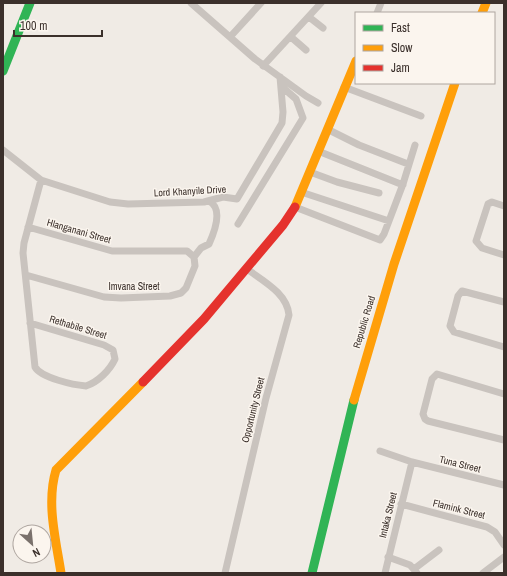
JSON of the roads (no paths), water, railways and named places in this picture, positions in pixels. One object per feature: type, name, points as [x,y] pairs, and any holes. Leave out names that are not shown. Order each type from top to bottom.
[{"type":"street","points":[[3,71],[30,3]]},
{"type":"street","points":[[230,37],[261,3]]},
{"type":"street","points":[[263,66],[309,18],[321,3]]},
{"type":"street","points":[[195,4],[263,66],[280,77],[297,91],[318,102]]},
{"type":"street","points":[[309,18],[323,28]]},
{"type":"street","points":[[291,37],[306,50]]},
{"type":"street","points":[[61,573],[52,498],[52,480],[56,470],[204,319],[283,225],[295,207],[302,192],[355,63]]},
{"type":"street","name":"Lord Khanyile Drive","points":[[3,150],[41,180],[118,203],[210,201],[223,197],[236,200],[281,125],[283,115],[282,86],[280,77]]},
{"type":"street","name":"Republic Road","points":[[312,573],[349,415],[367,352],[415,196],[455,84]]},
{"type":"street","points":[[238,224],[303,118],[296,99],[282,86]]},
{"type":"street","points":[[344,87],[421,116]]},
{"type":"street","points":[[327,129],[359,145],[408,164]]},
{"type":"street","points":[[295,207],[377,240],[382,237],[389,221],[403,185],[414,145]]},
{"type":"street","points":[[318,151],[403,185]]},
{"type":"street","points":[[310,172],[337,182],[379,193]]},
{"type":"street","name":"Rethabile Street","points":[[30,323],[104,345],[113,350],[115,359],[99,378],[86,386],[41,374],[35,367],[30,323],[23,247],[41,180]]},
{"type":"street","points":[[302,192],[389,221]]},
{"type":"street","points":[[194,257],[202,248],[209,244],[216,226],[216,209],[210,201]]},
{"type":"street","points":[[504,206],[492,202],[488,204],[476,241],[482,248],[504,255]]},
{"type":"street","name":"Hlanganani Street","points":[[28,227],[111,251],[186,251],[191,252],[194,257]]},
{"type":"street","name":"Imvana Street","points":[[26,275],[104,297],[121,298],[170,296],[181,293],[186,288],[195,266],[194,257]]},
{"type":"street","name":"Opportunity Street","points":[[225,573],[266,398],[289,315],[287,305],[283,297],[247,269]]},
{"type":"street","points":[[504,302],[462,291],[458,296],[450,326],[454,332],[504,347]]},
{"type":"street","points":[[504,394],[437,374],[432,379],[423,414],[425,419],[428,421],[504,440]]},
{"type":"street","name":"Tuna Street","points":[[380,451],[412,462],[504,485]]},
{"type":"street","name":"Intaka Street","points":[[385,573],[412,462]]},
{"type":"street","name":"Flamink Street","points":[[401,504],[487,527],[495,532],[504,545]]},
{"type":"street","points":[[388,557],[410,565],[416,571],[439,550]]},
{"type":"street","points":[[482,573],[504,557]]}]
